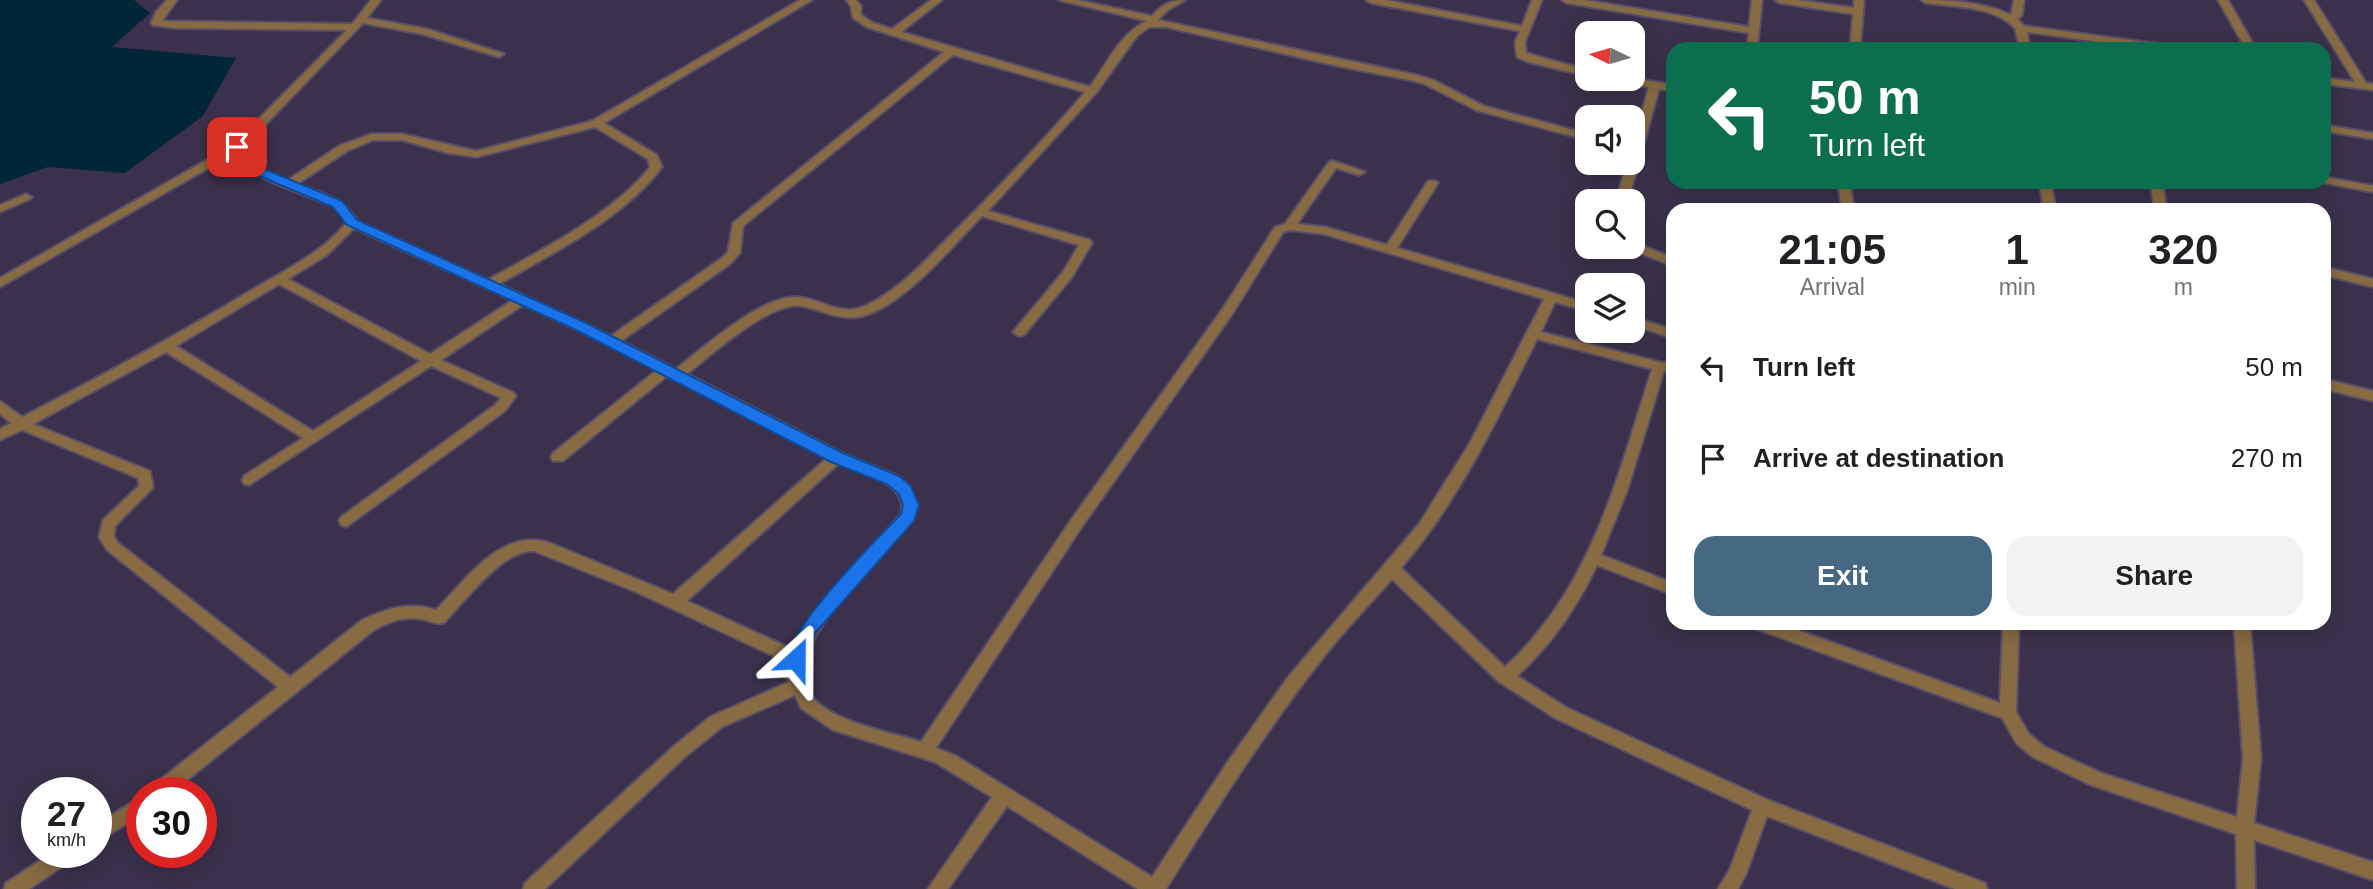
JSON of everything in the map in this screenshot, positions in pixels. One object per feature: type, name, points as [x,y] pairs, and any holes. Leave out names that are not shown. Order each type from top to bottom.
[{"type":"street","points":[[172,0],[161,12],[156,23],[175,26],[358,23],[424,32],[499,54]]},
{"type":"street","points":[[0,283],[237,147],[358,23],[376,0]]},
{"type":"street","points":[[291,183],[353,144],[371,137],[402,137],[460,153],[476,154],[596,123],[807,0]]},
{"type":"street","points":[[851,0],[860,21],[951,51],[1092,91]]},
{"type":"street","points":[[894,32],[937,0]]},
{"type":"street","points":[[1064,0],[1316,59],[1412,77],[1429,82],[1480,108],[1575,134]]},
{"type":"street","points":[[558,457],[672,373],[780,302],[796,300],[826,311],[846,314],[867,310],[891,294],[980,212],[1092,91],[1138,30],[1180,0]]},
{"type":"street","points":[[1371,0],[1525,29]]},
{"type":"street","points":[[1537,0],[1519,49],[1521,55],[1532,61],[1575,70]]},
{"type":"street","points":[[1567,0],[1753,31]]},
{"type":"street","points":[[1635,11],[1638,0]]},
{"type":"street","points":[[1752,42],[1757,0]]},
{"type":"street","points":[[1780,0],[1858,12]]},
{"type":"street","points":[[1856,42],[1859,0]]},
{"type":"street","points":[[1926,0],[1944,1],[2012,19],[2020,28],[2023,42]]},
{"type":"street","points":[[2012,19],[2017,15],[2019,0]]},
{"type":"street","points":[[2223,0],[2247,42]]},
{"type":"street","points":[[2309,0],[2368,86]]},
{"type":"street","points":[[2020,28],[2123,42]]},
{"type":"street","points":[[611,342],[726,261],[734,253],[737,225],[951,51]]},
{"type":"street","points":[[2331,82],[2368,86]]},
{"type":"street","points":[[1645,83],[1666,87]]},
{"type":"street","points":[[1645,116],[1655,85]]},
{"type":"street","points":[[488,285],[622,201],[650,178],[656,167],[653,157],[596,123]]},
{"type":"street","points":[[2331,129],[2373,136]]},
{"type":"street","points":[[237,147],[239,160],[252,169],[337,204],[347,213],[352,223],[611,342],[837,457],[893,480],[905,491],[911,505],[908,516],[810,627],[798,649],[793,673],[795,687],[818,715],[841,727],[925,750],[950,761],[1155,889],[1202,814],[1273,711],[1319,651],[1424,529],[1499,403],[1552,296]]},
{"type":"street","points":[[1289,226],[1333,164],[1359,172]]},
{"type":"street","points":[[2331,181],[2373,189]]},
{"type":"street","points":[[1390,250],[1432,183]]},
{"type":"street","points":[[0,209],[26,197]]},
{"type":"street","points":[[980,212],[1086,243],[1085,250],[1071,270],[1019,332]]},
{"type":"street","points":[[0,435],[166,346],[279,279],[323,252],[343,236],[352,223]]},
{"type":"street","points":[[925,750],[1076,524],[1229,310],[1279,230],[1289,226],[1325,231],[1575,303]]},
{"type":"street","points":[[1645,251],[1666,259]]},
{"type":"street","points":[[2331,273],[2373,283]]},
{"type":"street","points":[[279,279],[432,361],[506,394],[509,400],[346,522]]},
{"type":"street","points":[[249,480],[522,300]]},
{"type":"street","points":[[1645,325],[1666,332]]},
{"type":"street","points":[[1505,677],[1527,660],[1563,612],[1614,509],[1666,367],[1533,334]]},
{"type":"street","points":[[166,346],[314,438]]},
{"type":"street","points":[[2331,386],[2373,396]]},
{"type":"street","points":[[0,406],[21,424],[145,475],[146,488],[108,524],[106,537],[112,546],[290,687]]},
{"type":"street","points":[[676,601],[837,457]]},
{"type":"street","points":[[177,777],[368,625],[387,616],[408,611],[425,612],[438,618],[500,560],[520,546],[531,544],[545,547],[676,601],[796,659]]},
{"type":"street","points":[[1591,557],[1666,586]]},
{"type":"street","points":[[1391,568],[1505,677],[1561,713],[1762,806],[1978,889]]},
{"type":"street","points":[[1784,630],[2008,713]]},
{"type":"street","points":[[2011,630],[2008,713],[2022,739],[2055,761],[2097,779],[2373,872]]},
{"type":"street","points":[[2243,630],[2252,758],[2245,828],[2246,889]]},
{"type":"street","points":[[533,889],[680,751],[716,722],[795,687]]},
{"type":"street","points":[[937,889],[1004,795]]},
{"type":"street","points":[[1727,889],[1737,874],[1762,806]]},
{"type":"street","points":[[13,889],[45,868]]},
{"type":"water","points":[[0,0],[134,0],[150,13],[112,47],[236,58],[203,116],[125,173],[48,167],[0,184]]},
{"type":"route","points":[[237,147],[239,160],[252,169],[337,204],[347,213],[352,223],[581,326],[837,457],[893,480],[905,491],[911,505],[908,516],[810,627],[798,649],[796,659]]}]
